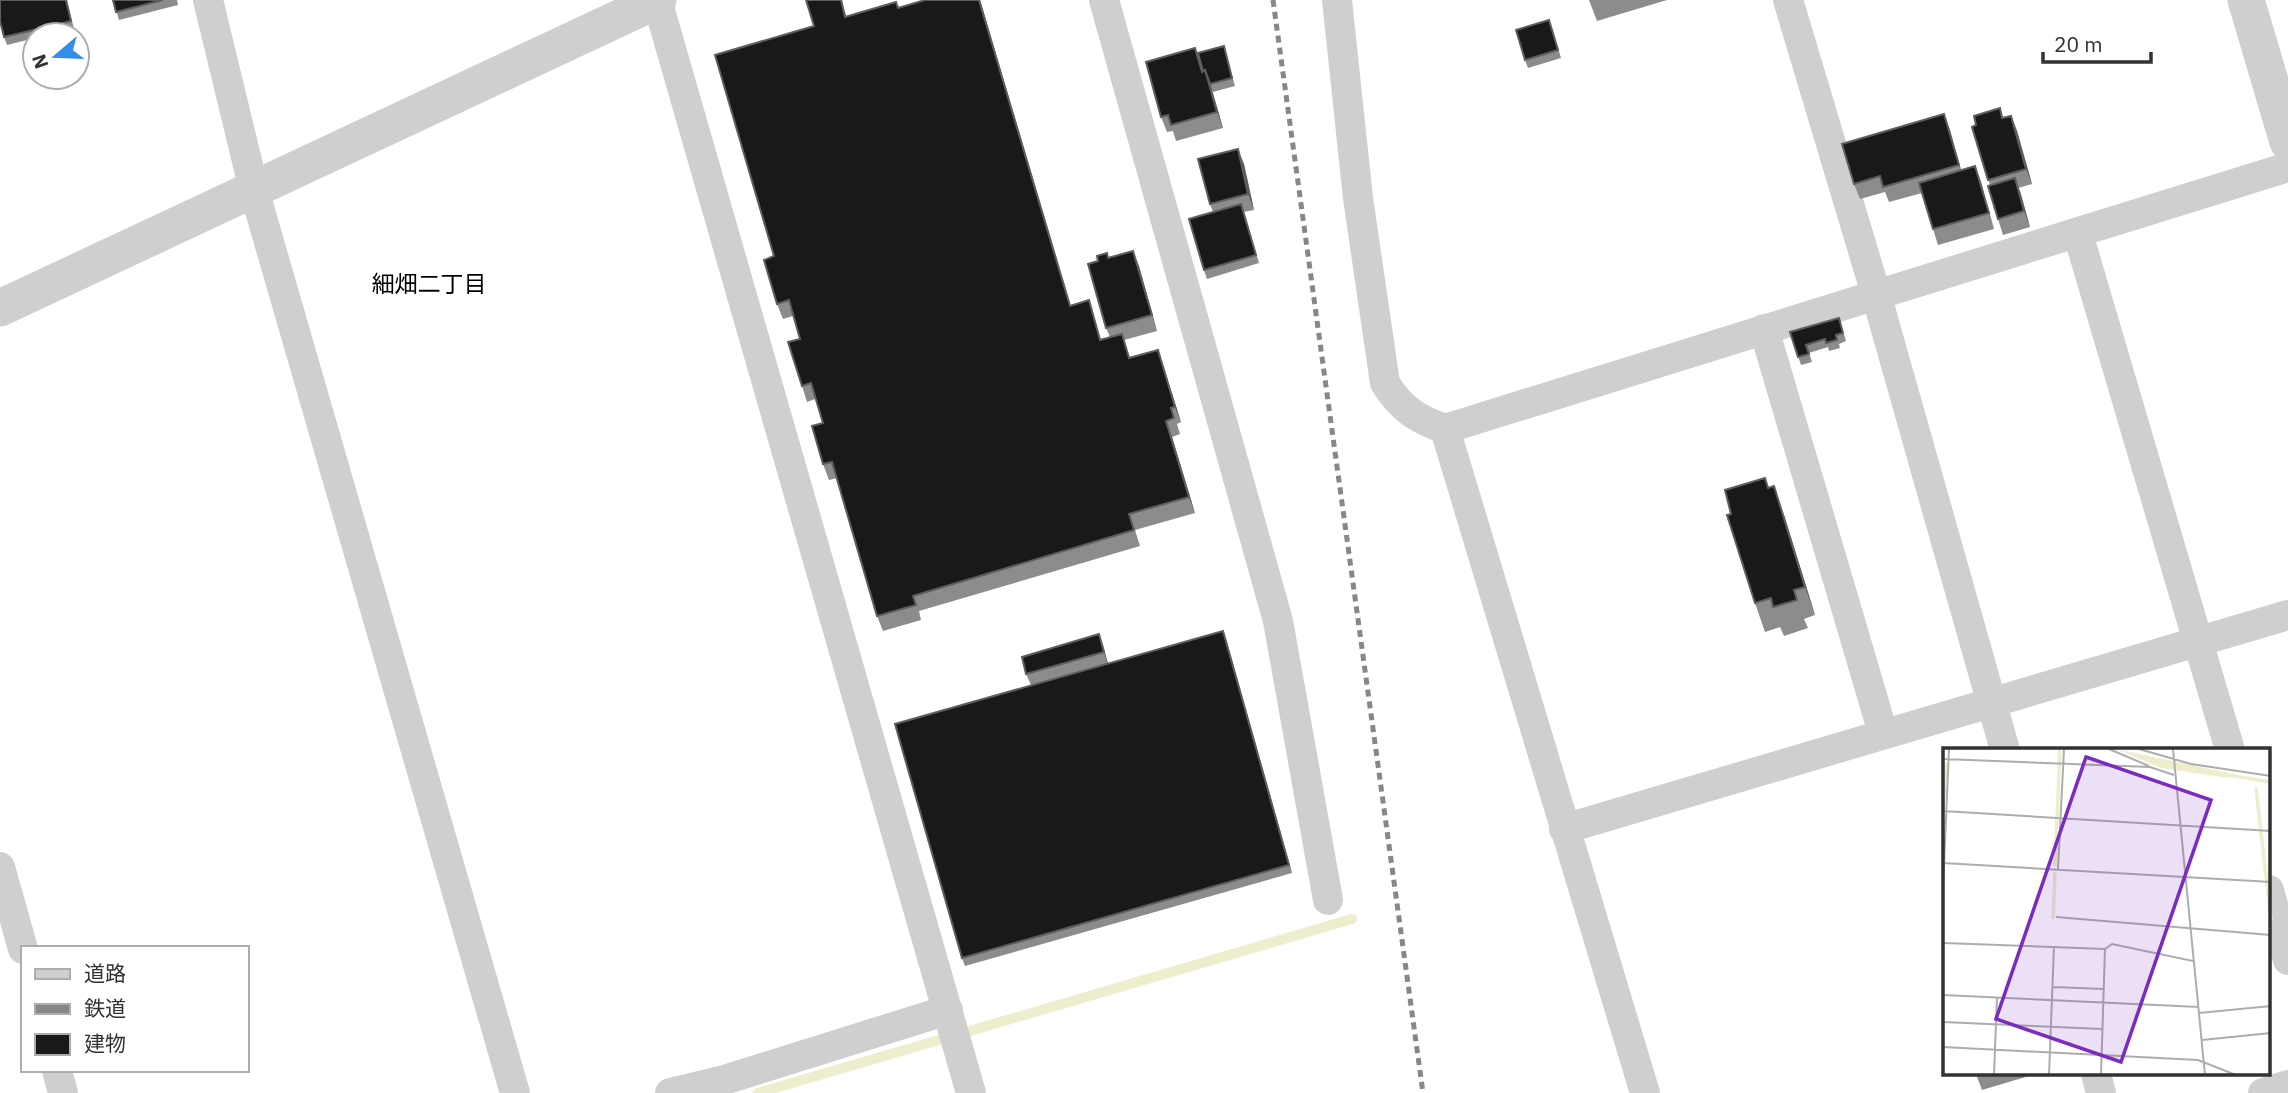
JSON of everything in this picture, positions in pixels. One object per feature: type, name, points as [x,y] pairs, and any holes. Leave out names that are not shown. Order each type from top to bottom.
[{"type":"street","points":[[208,0],[254,190],[515,1093]]},
{"type":"street","points":[[0,308],[657,0],[971,1093]]},
{"type":"street","points":[[1104,0],[1278,621],[1328,900]]},
{"type":"street","points":[[1336,0],[1357,198],[1385,383],[1397,403],[1416,418],[1445,429],[2288,167]]},
{"type":"street","points":[[1788,0],[1876,294],[2004,748]]},
{"type":"street","points":[[2246,0],[2288,142]]},
{"type":"street","points":[[2078,233],[2200,640],[2229,748]]},
{"type":"street","points":[[1764,329],[1883,733]]},
{"type":"street","points":[[1445,429],[1645,1093]]},
{"type":"street","points":[[1564,829],[2288,615]]},
{"type":"street","points":[[0,867],[22,946]]},
{"type":"street","points":[[2270,894],[2288,960]]},
{"type":"street","points":[[670,1093],[724,1080],[948,1010]]},
{"type":"street","points":[[58,1072],[63,1093]]},
{"type":"street","points":[[2097,1076],[2101,1093]]},
{"type":"street","points":[[2263,1093],[2288,1085]]},
{"type":"building","points":[[0,0],[66,0],[71,21],[21,21],[21,33],[4,37],[0,21]]},
{"type":"building","points":[[113,0],[163,0],[116,12]]},
{"type":"building","points":[[806,0],[841,0],[845,17],[896,2],[898,8],[925,0],[979,0],[1070,306],[1089,300],[1100,340],[1122,334],[1129,358],[1158,350],[1175,407],[1171,408],[1174,418],[1166,421],[1189,497],[1129,514],[1134,530],[913,596],[916,605],[877,616],[832,462],[823,464],[812,426],[823,423],[811,383],[802,386],[788,342],[800,339],[789,300],[777,304],[764,260],[774,256],[715,55],[814,26]]},
{"type":"building","points":[[1549,20],[1558,50],[1525,60],[1516,30]]},
{"type":"building","points":[[1224,46],[1232,78],[1210,84],[1198,53]]},
{"type":"building","points":[[1195,48],[1202,72],[1205,70],[1217,112],[1171,125],[1168,115],[1161,117],[1146,62]]},
{"type":"building","points":[[2000,108],[2002,118],[2011,116],[2026,169],[1988,180],[1972,127],[1976,125],[1974,116]]},
{"type":"building","points":[[1944,114],[1959,165],[1883,187],[1880,176],[1854,184],[1842,144]]},
{"type":"building","points":[[1238,149],[1248,194],[1210,204],[1198,159]]},
{"type":"building","points":[[1975,166],[1989,213],[1933,229],[1919,183]]},
{"type":"building","points":[[2015,178],[2024,211],[1998,219],[1988,186]]},
{"type":"building","points":[[1241,204],[1256,255],[1204,270],[1189,219]]},
{"type":"building","points":[[1133,251],[1152,315],[1106,328],[1088,264],[1098,261],[1097,256],[1107,253],[1108,258]]},
{"type":"building","points":[[1839,318],[1843,333],[1836,335],[1837,340],[1826,343],[1825,339],[1806,345],[1809,354],[1798,357],[1790,332]]},
{"type":"building","points":[[1765,478],[1768,488],[1774,486],[1805,587],[1794,590],[1797,600],[1773,607],[1771,598],[1755,603],[1727,515],[1731,514],[1725,490]]},
{"type":"building","points":[[1223,631],[1289,865],[962,958],[895,724]]},
{"type":"building","points":[[1099,634],[1104,652],[1026,674],[1022,657]]},
{"type":"waterway","points":[[758,1093],[1352,919]]},
{"type":"railway","points":[[1273,0],[1423,1093]]},
{"type":"district","name":"細畑二丁目","points":[[429,283]]}]
